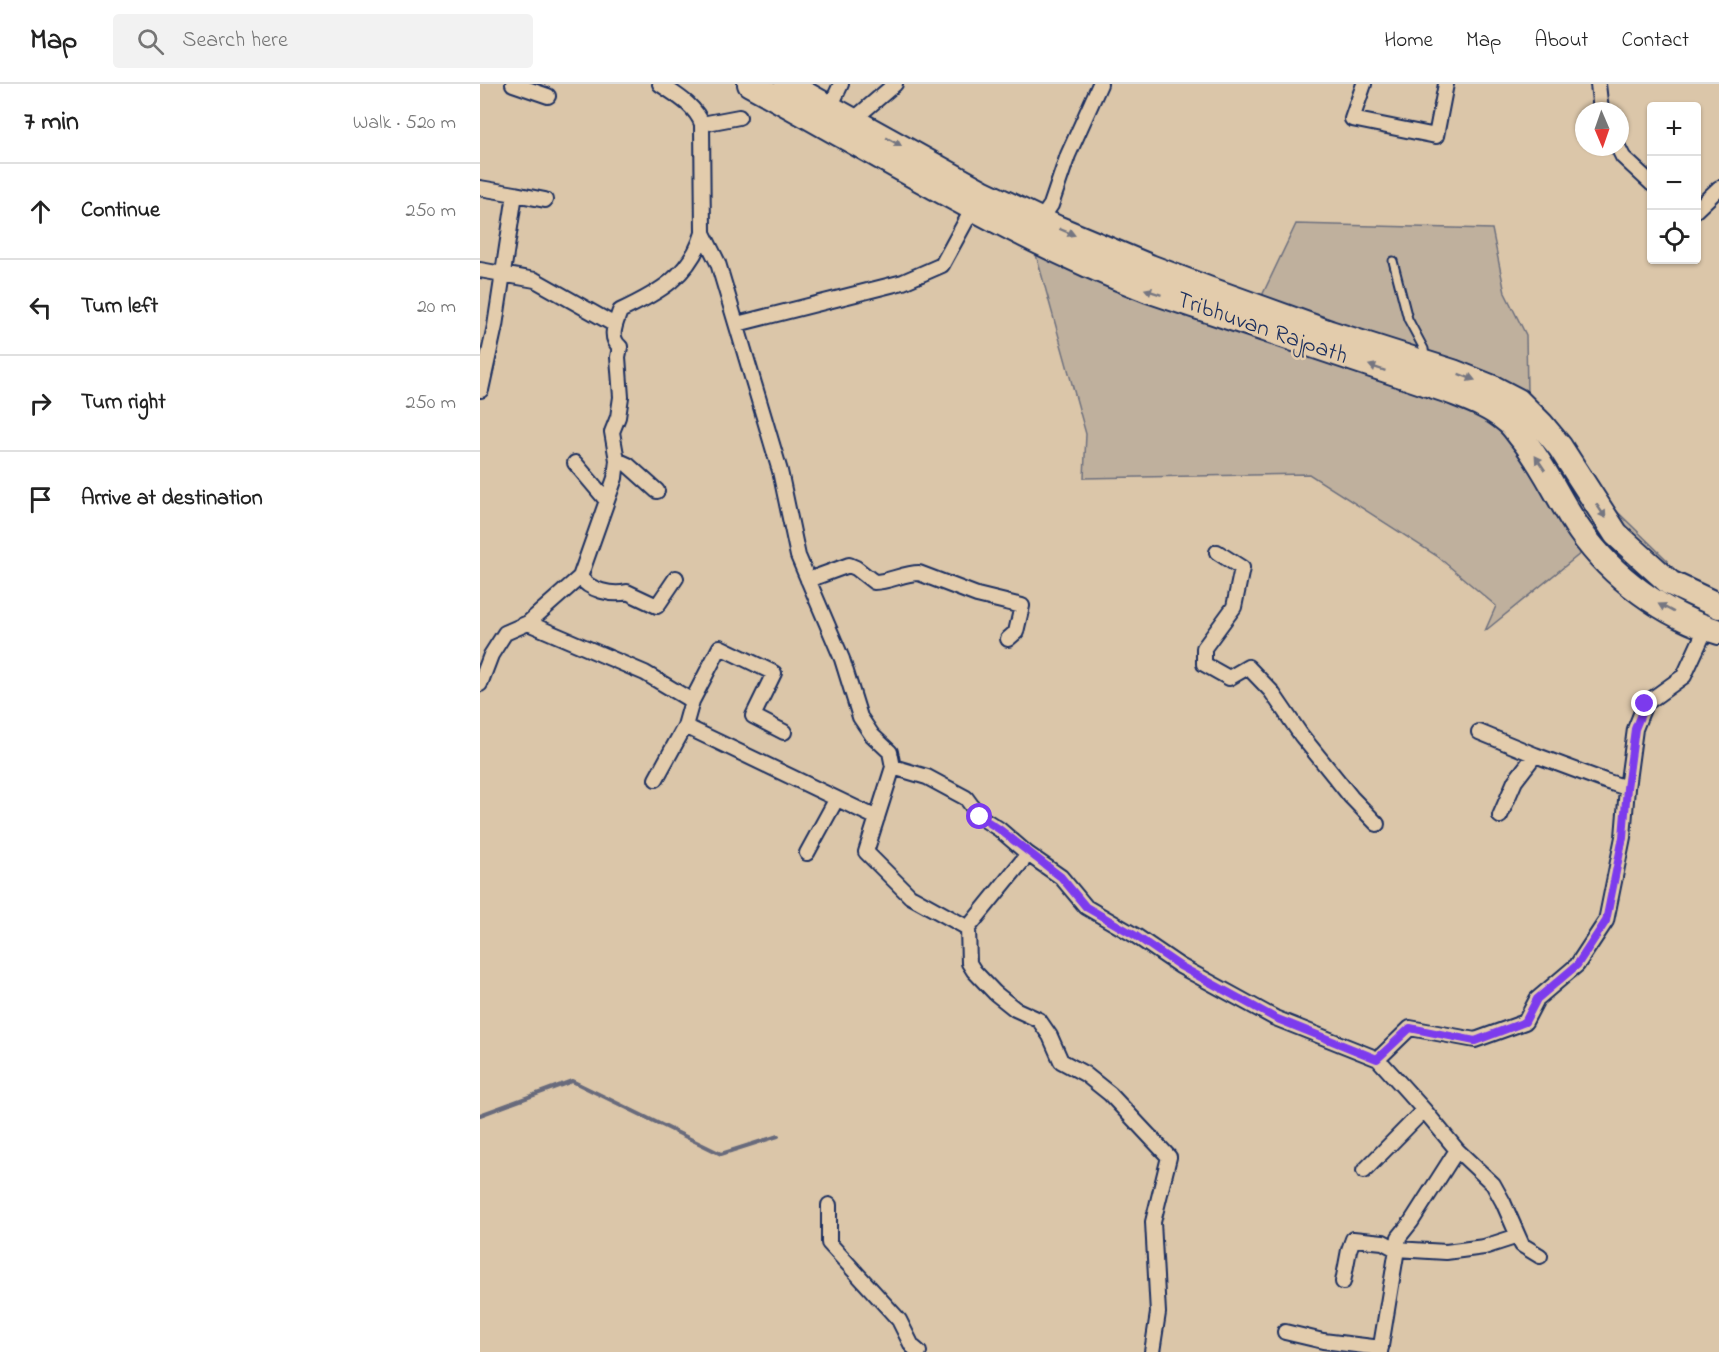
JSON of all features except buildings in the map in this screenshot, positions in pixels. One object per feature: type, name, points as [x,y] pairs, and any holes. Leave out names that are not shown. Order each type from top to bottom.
[{"type":"highway","name":"Tribhuvan Rajpath","points":[[750,84],[826,115],[853,120],[982,192],[1041,221],[1150,267],[1330,333],[1422,372],[1483,405],[1507,420],[1544,469],[1580,531],[1629,585],[1657,603],[1712,630]]},
{"type":"highway","name":"Tribhuvan Rajpath","points":[[787,84],[826,115],[973,208],[1046,247],[1101,272],[1148,290],[1422,372],[1493,388],[1518,401],[1560,447],[1616,534],[1670,583],[1719,606]]},
{"type":"street","points":[[513,84],[548,96]]},
{"type":"street","points":[[480,684],[491,655],[505,633],[528,622],[580,577],[615,478],[616,460],[612,432],[618,417],[621,397],[618,357],[620,347],[615,343],[613,335],[620,311],[653,296],[688,266],[698,251],[703,233],[702,124],[699,115],[692,108],[660,84]]},
{"type":"street","points":[[826,115],[841,84]]},
{"type":"street","points":[[853,120],[895,84]]},
{"type":"street","points":[[1041,221],[1051,205],[1068,155],[1100,84]]},
{"type":"street","points":[[1364,84],[1352,119],[1436,136],[1446,84]]},
{"type":"street","points":[[1598,84],[1600,102]]},
{"type":"street","points":[[702,124],[739,117]]},
{"type":"street","points":[[1622,156],[1647,180]]},
{"type":"street","points":[[480,188],[544,200]]},
{"type":"street","points":[[1701,205],[1719,188]]},
{"type":"street","points":[[482,390],[515,194]]},
{"type":"street","points":[[737,324],[903,282],[942,265],[973,208]]},
{"type":"street","points":[[703,233],[718,263],[737,324],[780,471],[798,556],[842,659],[860,717],[872,735],[890,752],[893,767],[866,852],[910,896],[968,928]]},
{"type":"street","points":[[480,270],[535,280],[615,325]]},
{"type":"street","points":[[616,460],[628,465],[657,491]]},
{"type":"street","points":[[575,463],[607,501]]},
{"type":"street","points":[[1217,552],[1242,568],[1234,607],[1204,648],[1204,664],[1229,678],[1248,667],[1271,691],[1301,735],[1344,788],[1377,824]]},
{"type":"street","points":[[808,580],[849,565],[874,582],[887,582],[909,573],[919,573],[977,595],[1022,606],[1016,632],[1008,639]]},
{"type":"street","points":[[580,577],[584,583],[596,589],[618,594],[627,592],[657,606],[676,578]]},
{"type":"street","points":[[1377,1059],[1410,1028],[1475,1041],[1525,1022],[1537,999],[1577,965],[1606,921],[1623,837],[1635,729],[1645,704],[1684,676],[1712,630],[1719,606]]},
{"type":"street","points":[[528,622],[645,673],[692,701]]},
{"type":"street","points":[[656,779],[685,726],[692,701],[720,647],[774,674],[753,716],[784,732]]},
{"type":"street","points":[[685,726],[876,818]]},
{"type":"street","points":[[1479,732],[1605,782],[1627,788]]},
{"type":"street","points":[[1500,816],[1515,781],[1535,755]]},
{"type":"street","points":[[893,767],[927,777],[966,798],[980,817],[1061,877],[1086,907],[1136,936],[1180,966],[1275,1018],[1377,1059],[1457,1150],[1492,1184],[1503,1202],[1522,1245],[1540,1256]]},
{"type":"street","points":[[807,853],[836,800]]},
{"type":"street","points":[[1028,854],[968,928],[969,963],[995,993],[1015,1009],[1039,1020],[1050,1036],[1061,1061],[1085,1074],[1110,1094],[1169,1157],[1153,1222],[1158,1313],[1152,1352]]},
{"type":"street","points":[[1364,1171],[1424,1110]]},
{"type":"street","points":[[1285,1332],[1323,1341],[1381,1350],[1399,1237],[1457,1150]]},
{"type":"street","points":[[829,1205],[829,1243],[899,1320],[912,1346],[919,1352]]},
{"type":"street","points":[[1343,1282],[1353,1239],[1383,1242],[1396,1250],[1446,1252],[1484,1247],[1518,1236]]},
{"type":"lane","points":[[1393,261],[1408,318],[1424,349],[1422,372]]},
{"type":"shaded area","points":[[1023,208],[1259,302],[1296,224],[1492,229],[1505,293],[1526,335],[1527,392],[1558,426],[1596,491],[1668,561],[1635,585],[1591,545],[1485,631],[1496,606],[1437,556],[1309,474],[1084,478],[1086,434]]},
{"type":"waterway","points":[[480,1115],[572,1081],[721,1154],[778,1136]]},
{"type":"route","points":[[980,817],[1061,877],[1086,907],[1136,936],[1180,966],[1275,1018],[1377,1059],[1410,1028],[1475,1041],[1525,1022],[1537,999],[1577,965],[1606,921],[1623,837],[1635,729],[1645,704]]}]
